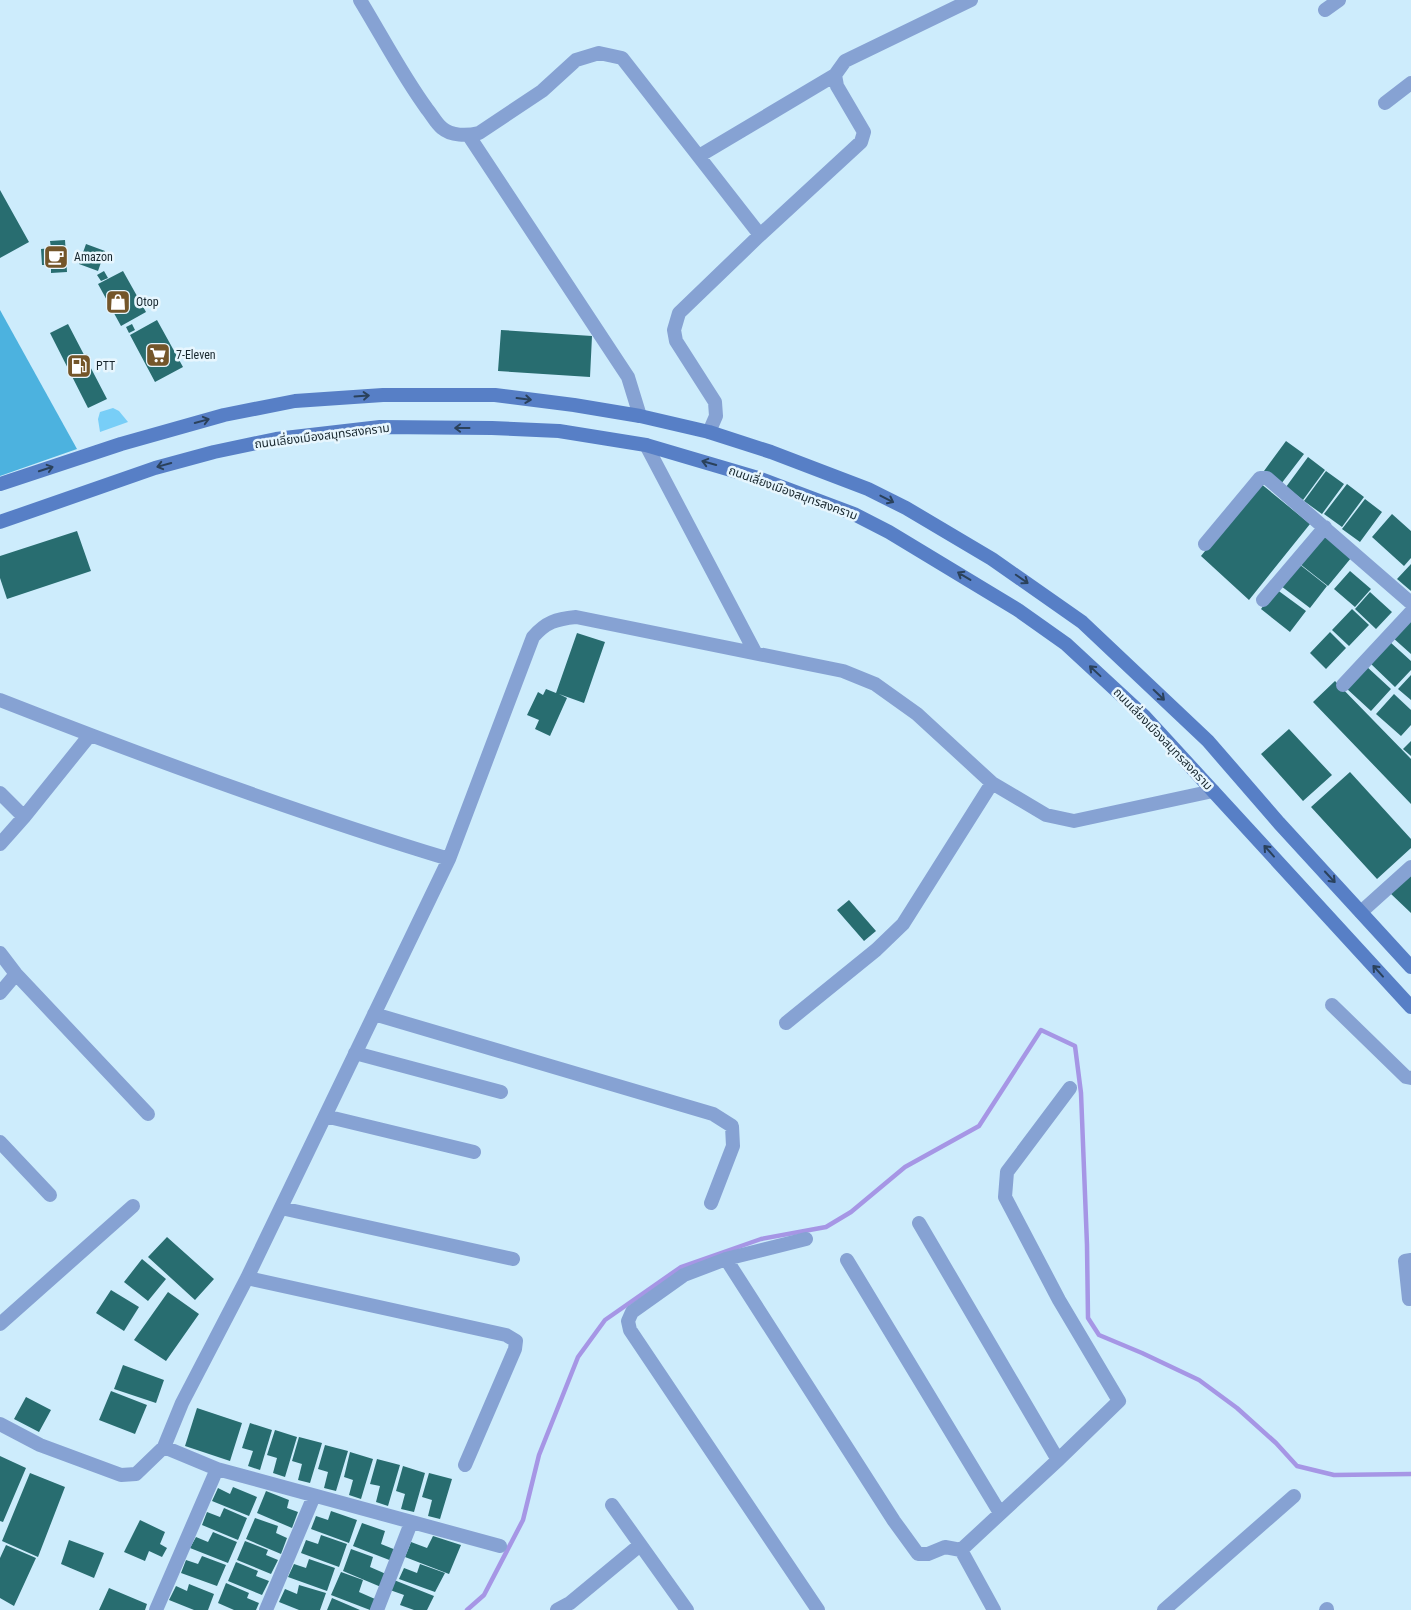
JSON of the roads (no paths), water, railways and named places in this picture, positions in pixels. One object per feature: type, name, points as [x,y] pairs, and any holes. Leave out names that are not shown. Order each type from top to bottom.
[{"type":"main road","points":[[0,484],[153,434],[224,415],[295,401],[383,395],[495,395],[640,416],[709,432],[770,452],[868,489],[906,508],[992,559],[1082,622],[1208,741],[1279,823],[1411,967]]},
{"type":"main road","name":"ถนนเลี่ยงเมืองสมุทรสงคราม","points":[[0,522],[155,468],[214,452],[276,440],[380,427],[559,431],[646,445],[758,478],[854,514],[890,532],[987,591],[1066,644],[1145,717],[1411,1007]]},
{"type":"street","points":[[360,0],[417,95],[441,127],[448,132],[469,136],[478,133],[542,91],[576,60],[599,53],[622,58],[760,234]]},
{"type":"street","points":[[699,156],[835,75],[845,61],[971,0]]},
{"type":"street","points":[[1325,10],[1339,0]]},
{"type":"street","points":[[709,432],[716,416],[715,402],[676,341],[674,330],[679,313],[760,234],[861,142],[864,132],[837,86],[835,75]]},
{"type":"street","points":[[1385,102],[1411,83]]},
{"type":"street","points":[[469,136],[628,377],[640,416]]},
{"type":"street","points":[[646,445],[755,652]]},
{"type":"street","points":[[1205,544],[1260,478],[1267,478],[1411,603]]},
{"type":"street","points":[[1263,600],[1325,528]]},
{"type":"street","points":[[1343,685],[1411,612]]},
{"type":"street","points":[[0,1424],[40,1445],[121,1474],[136,1474],[164,1447],[182,1403],[247,1278],[449,858],[533,637],[542,626],[561,618],[576,617],[842,670],[875,684],[916,714],[992,784],[1046,814],[1074,821],[1213,791]]},
{"type":"street","points":[[0,700],[90,735],[354,830],[449,858]]},
{"type":"street","points":[[0,844],[90,735]]},
{"type":"street","points":[[786,1023],[876,950],[903,924],[992,784]]},
{"type":"street","points":[[0,793],[24,817]]},
{"type":"street","points":[[1361,912],[1411,867]]},
{"type":"street","points":[[0,953],[16,974],[148,1114]]},
{"type":"street","points":[[0,993],[16,974]]},
{"type":"street","points":[[1332,1005],[1406,1077],[1411,1078]]},
{"type":"street","points":[[374,1014],[713,1114],[732,1126],[733,1146],[711,1203]]},
{"type":"street","points":[[355,1053],[501,1092]]},
{"type":"street","points":[[960,1550],[1119,1401],[1059,1300],[1005,1197],[1008,1172],[1070,1088]]},
{"type":"street","points":[[325,1116],[474,1152]]},
{"type":"street","points":[[0,1142],[50,1195]]},
{"type":"street","points":[[0,1324],[133,1206]]},
{"type":"street","points":[[281,1208],[513,1259]]},
{"type":"street","points":[[919,1223],[1058,1460]]},
{"type":"street","points":[[806,1239],[726,1259],[684,1275],[632,1312],[628,1321],[630,1330],[818,1610]]},
{"type":"street","points":[[726,1259],[894,1521],[918,1554],[928,1554],[945,1547],[960,1550],[994,1610]]},
{"type":"street","points":[[847,1260],[1000,1513]]},
{"type":"street","points":[[1409,1299],[1405,1261],[1411,1260]]},
{"type":"street","points":[[247,1278],[506,1335],[516,1341],[515,1349],[465,1465]]},
{"type":"street","points":[[164,1447],[217,1469],[500,1546]]},
{"type":"street","points":[[156,1610],[217,1469]]},
{"type":"street","points":[[266,1610],[314,1496]]},
{"type":"street","points":[[1164,1610],[1294,1496]]},
{"type":"street","points":[[612,1505],[687,1610]]},
{"type":"street","points":[[376,1610],[412,1523]]},
{"type":"street","points":[[557,1610],[570,1603],[640,1545]]},
{"type":"waterway","points":[[467,1610],[484,1595],[523,1520],[539,1455],[578,1357],[605,1320],[681,1267],[761,1239],[826,1227],[851,1212],[905,1167],[979,1126],[1041,1030],[1075,1046],[1081,1093],[1088,1318],[1099,1335],[1199,1380],[1237,1408],[1276,1443],[1297,1466],[1334,1475],[1411,1474]]},
{"type":"place","name":"Amazon","points":[[56,257]]},
{"type":"place","name":"Otop","points":[[118,302]]},
{"type":"place","name":"7-Eleven","points":[[158,355]]},
{"type":"place","name":"PTT","points":[[79,366]]}]
